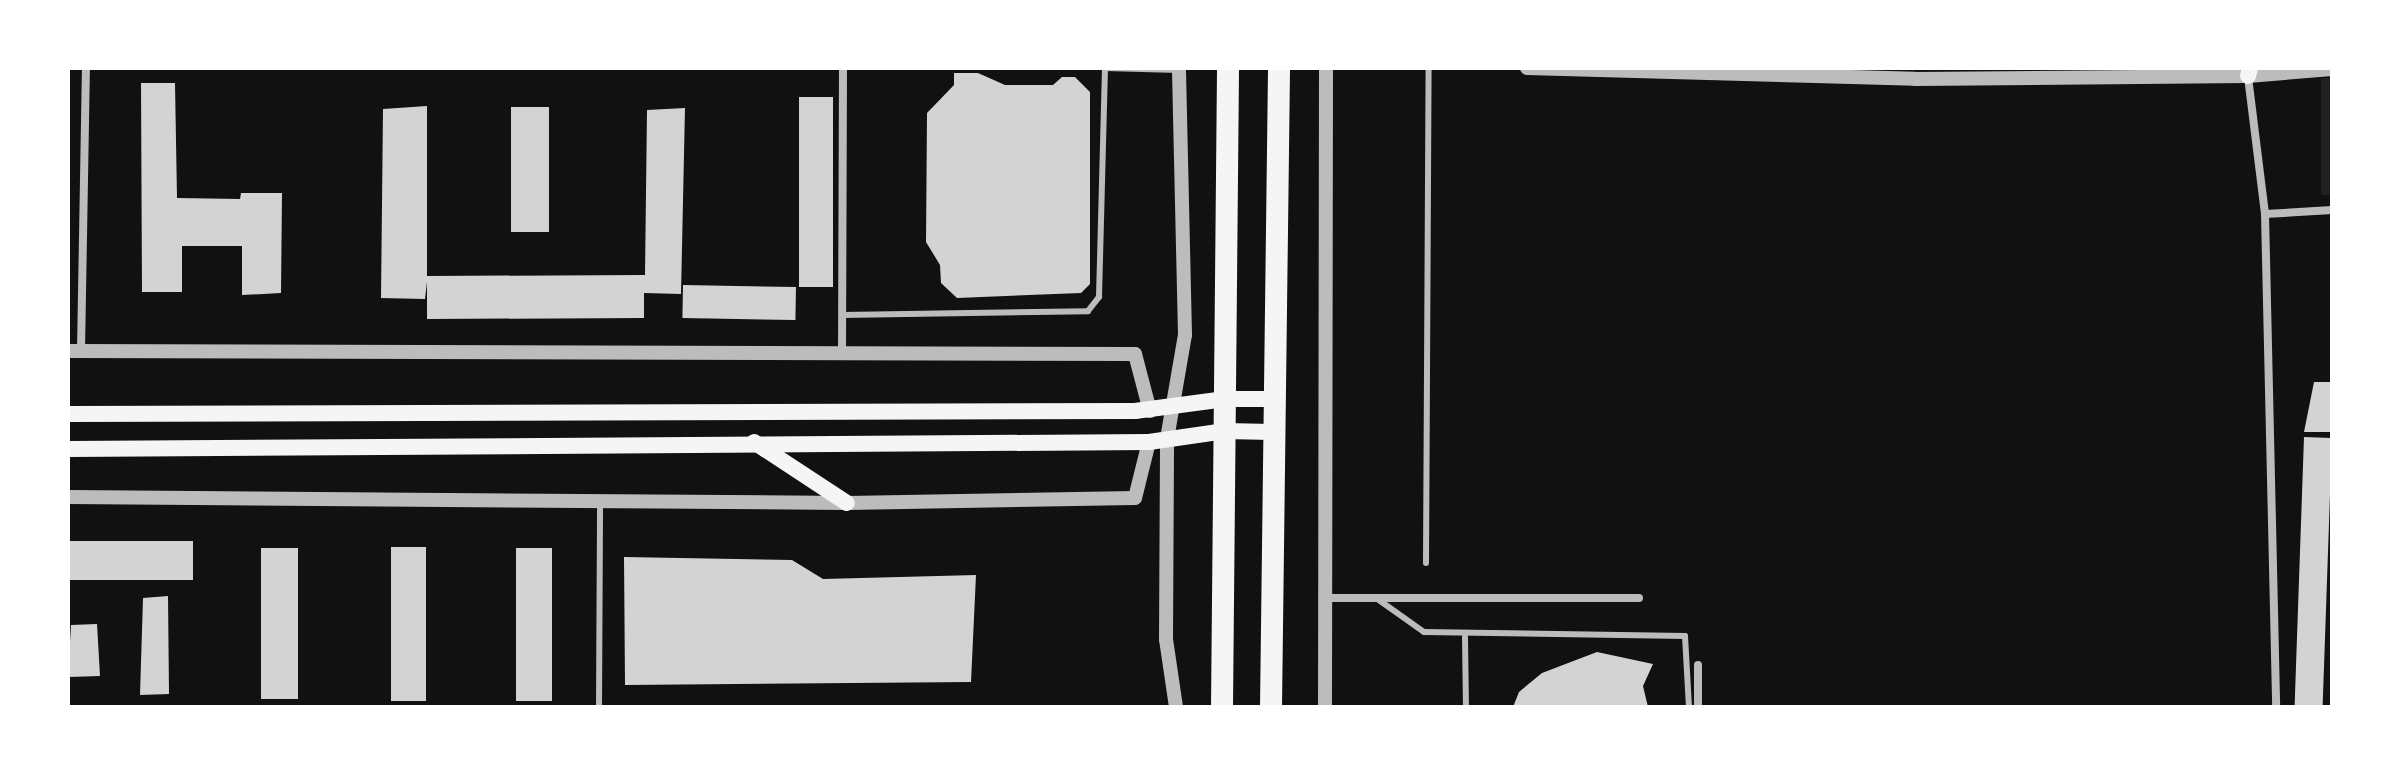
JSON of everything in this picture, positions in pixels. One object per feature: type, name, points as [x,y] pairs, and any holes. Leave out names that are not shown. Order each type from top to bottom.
[{"type":"highway","points":[[1222,707],[1228,68]]},
{"type":"highway","points":[[1271,707],[1279,68]]},
{"type":"main road","points":[[68,414],[1150,411],[1225,399],[1274,399]]},
{"type":"main road","points":[[68,449],[752,441],[1149,442],[1225,431],[1273,432]]},
{"type":"main road","points":[[752,441],[847,503]]},
{"type":"street","points":[[86,68],[74,351],[1135,354],[1150,411]]},
{"type":"street","points":[[842,353],[843,68]]},
{"type":"street","points":[[1279,68],[1288,68]]},
{"type":"street","points":[[1325,707],[1326,68]]},
{"type":"street","points":[[1527,68],[1915,79],[2332,69]]},
{"type":"street","points":[[1176,707],[1166,639],[1167,439],[1185,335],[1179,69]]},
{"type":"street","points":[[2249,71],[2265,214],[2276,707]]},
{"type":"street","points":[[2265,214],[2332,210]]},
{"type":"street","points":[[68,497],[847,503],[1135,498],[1149,442]]},
{"type":"street","points":[[1326,598],[1639,598]]},
{"type":"street","points":[[1698,665],[1698,707]]},
{"type":"lane","points":[[842,315],[1088,311],[1099,297],[1105,68],[1179,69]]},
{"type":"lane","points":[[1426,563],[1429,68]]},
{"type":"lane","points":[[599,707],[600,501]]},
{"type":"lane","points":[[1376,598],[1424,632],[1465,637],[1685,636],[1689,707]]},
{"type":"lane","points":[[1465,637],[1466,707]]},
{"type":"shaded area","points":[[2321,78],[2332,78],[2332,195],[2321,195]]},
{"type":"building","points":[[954,73],[978,73],[1005,85],[1053,85],[1062,77],[1075,77],[1090,92],[1090,284],[1081,293],[957,298],[941,283],[940,265],[926,242],[927,113],[954,85]]},
{"type":"building","points":[[141,83],[175,83],[177,198],[240,199],[241,193],[282,193],[281,293],[242,295],[242,246],[182,246],[182,292],[142,292]]},
{"type":"building","points":[[799,97],[833,97],[833,287],[799,287]]},
{"type":"building","points":[[427,106],[427,276],[645,275],[647,110],[685,108],[681,294],[644,293],[644,318],[427,319],[427,282],[425,299],[381,298],[383,109]]},
{"type":"building","points":[[511,107],[549,107],[549,232],[511,232]]},
{"type":"building","points":[[683,285],[796,287],[795,320],[682,318]]},
{"type":"building","points":[[2314,382],[2332,382],[2332,432],[2304,432]]},
{"type":"building","points":[[2304,437],[2332,438],[2323,707],[2295,707]]},
{"type":"building","points":[[68,541],[193,541],[193,580],[68,580]]},
{"type":"building","points":[[391,547],[426,547],[426,701],[391,701]]},
{"type":"building","points":[[261,548],[298,548],[298,699],[261,699]]},
{"type":"building","points":[[516,548],[552,548],[552,701],[516,701]]},
{"type":"building","points":[[624,557],[792,560],[823,579],[976,575],[971,682],[625,685]]},
{"type":"building","points":[[168,596],[169,694],[140,695],[143,598]]},
{"type":"building","points":[[97,624],[100,676],[68,677],[71,625]]},
{"type":"building","points":[[1597,652],[1653,664],[1643,686],[1648,707],[1513,707],[1519,692],[1542,673]]}]
